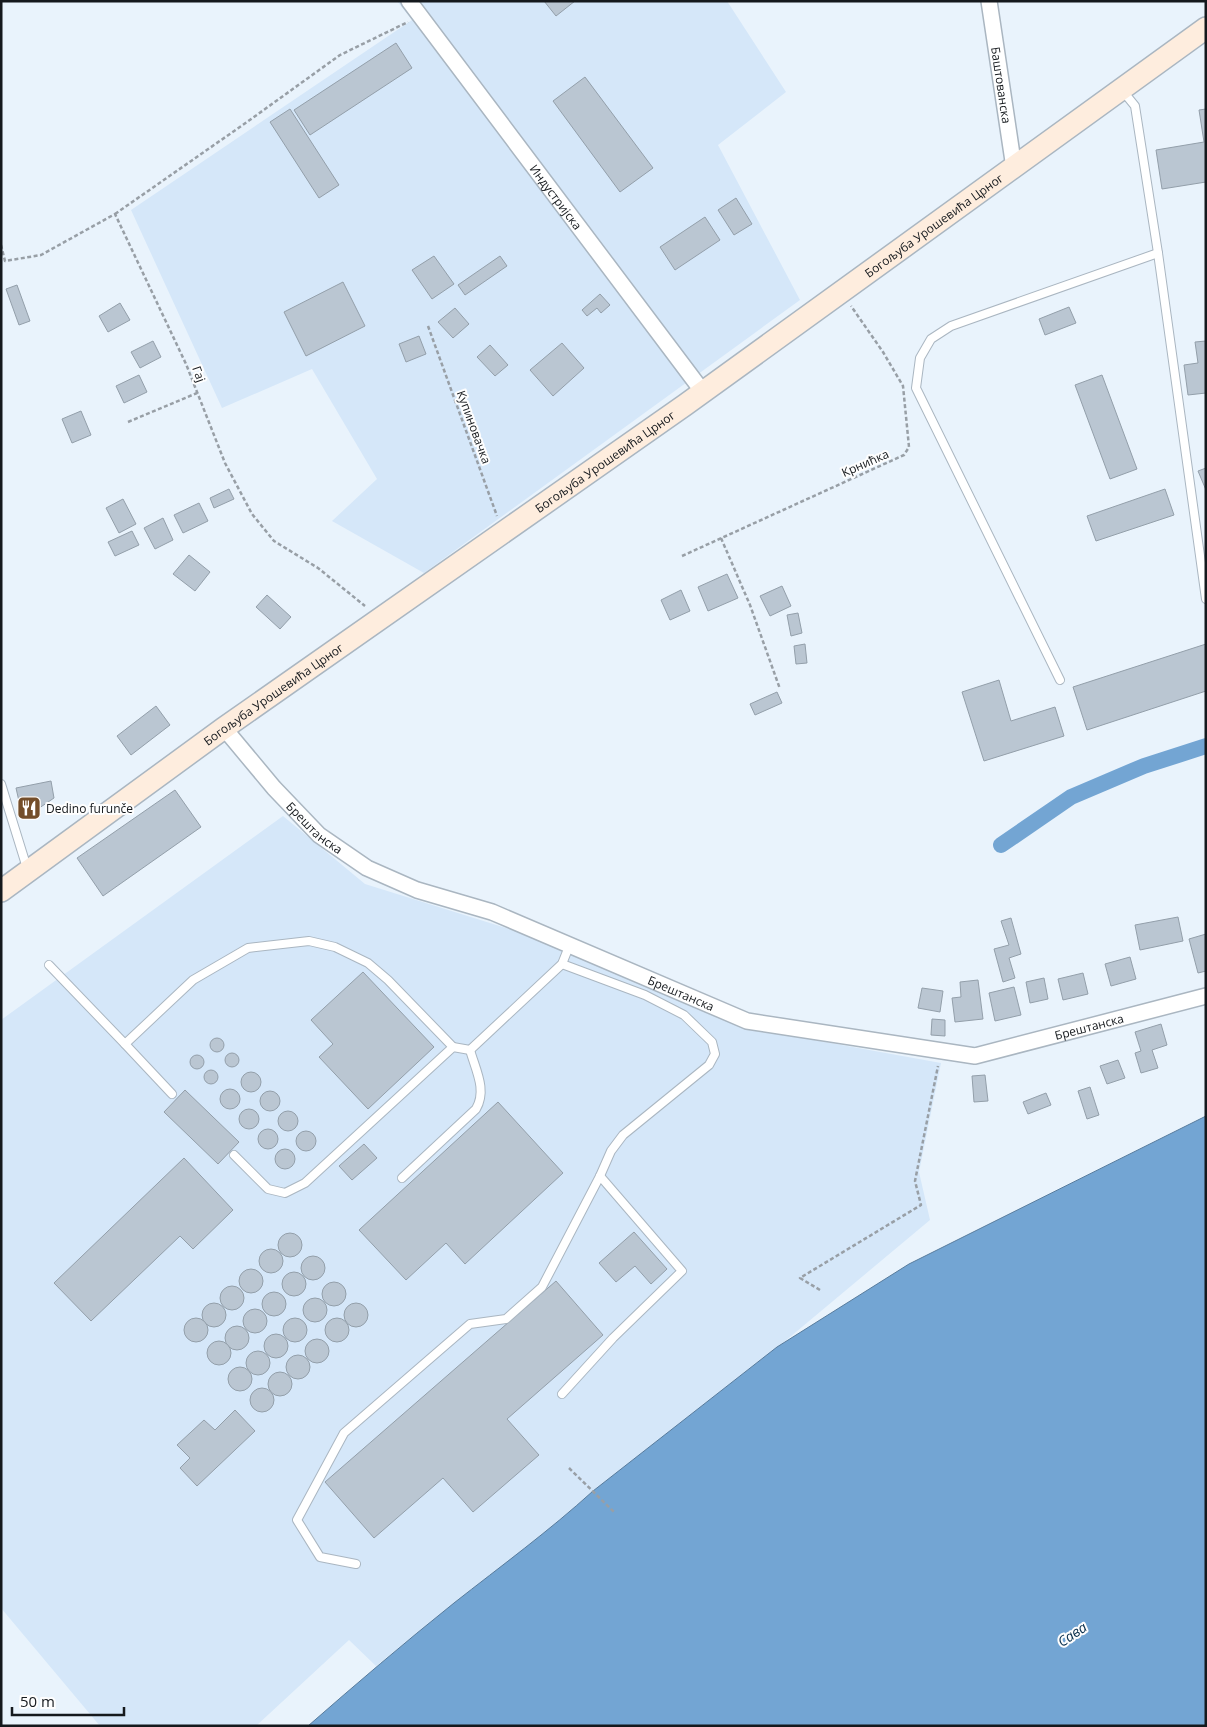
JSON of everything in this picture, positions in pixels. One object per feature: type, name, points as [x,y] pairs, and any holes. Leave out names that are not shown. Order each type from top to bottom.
[{"type":"street","name":"Индустријска","points":[[409,1],[703,392]]},
{"type":"street","name":"Баштованска","points":[[989,1],[1014,168]]},
{"type":"street","name":"Богољуба Урошевића Црног","points":[[1,891],[224,728],[703,392],[1206,28]]},
{"type":"street","name":"Брештанска","points":[[224,728],[274,788],[319,835],[367,868],[417,890],[492,912],[747,1021],[975,1056],[1206,996]]},
{"type":"lane","points":[[1122,90],[1135,106],[1158,253],[1206,599]]},
{"type":"lane","points":[[1060,680],[916,388],[920,358],[931,339],[951,326],[1158,253]]},
{"type":"lane","points":[[1,784],[28,871]]},
{"type":"lane","points":[[125,1044],[193,980],[248,948],[309,941],[335,947],[368,963],[388,980],[453,1047],[470,1050]]},
{"type":"lane","points":[[470,1050],[562,964],[570,944]]},
{"type":"lane","points":[[356,1564],[320,1557],[297,1520],[344,1434],[470,1324],[506,1320],[542,1287],[600,1176],[611,1151],[623,1135],[709,1066],[716,1054],[712,1042],[684,1015],[645,995],[562,964]]},
{"type":"lane","points":[[49,965],[172,1094]]},
{"type":"lane","points":[[234,1156],[268,1189],[285,1193],[305,1183],[453,1047]]},
{"type":"lane","points":[[402,1178],[476,1109],[482,1100],[482,1090],[470,1050]]},
{"type":"lane","points":[[562,1394],[613,1338],[682,1271],[600,1176]]},
{"type":"path","points":[[1,263],[41,254],[115,214],[340,55],[420,16]]},
{"type":"path","name":"Гај","points":[[115,214],[186,364],[225,463],[252,514],[274,541],[318,568],[380,618]]},
{"type":"path","points":[[1,245],[5,261]]},
{"type":"path","name":"Крнићка","points":[[682,556],[904,455],[909,446],[903,386],[883,352],[842,292]]},
{"type":"path","name":"Купиновачка","points":[[428,326],[503,533]]},
{"type":"path","points":[[128,422],[197,394]]},
{"type":"path","points":[[721,538],[750,605],[780,689]]},
{"type":"path","points":[[820,1290],[800,1278],[921,1205],[915,1182],[940,1052]]},
{"type":"path","points":[[569,1468],[614,1512]]},
{"type":"shaded area","points":[[397,1],[727,1],[786,92],[718,145],[800,300],[424,573],[332,521],[377,479],[312,369],[222,408],[131,210],[412,20]]},
{"type":"shaded area","points":[[283,816],[365,884],[528,935],[691,1004],[814,1040],[941,1063],[919,1172],[930,1220],[778,1347],[593,1491],[569,1513],[376,1666],[349,1640],[256,1726],[100,1726],[1,1608],[1,1020]]},
{"type":"water","name":"Сава","points":[[1206,1116],[1206,1726],[308,1726],[435,1618],[777,1347],[909,1264]]},
{"type":"building","points":[[544,1],[575,1],[556,16]]},
{"type":"building","points":[[396,43],[412,68],[310,135],[294,110]]},
{"type":"building","points":[[585,77],[653,168],[620,192],[553,101]]},
{"type":"building","points":[[290,109],[339,185],[319,198],[270,122]]},
{"type":"building","points":[[1206,109],[1206,182],[1162,189],[1156,150],[1204,142],[1199,110]]},
{"type":"building","points":[[736,198],[752,224],[734,235],[718,210]]},
{"type":"building","points":[[705,217],[720,240],[675,270],[660,247]]},
{"type":"building","points":[[434,256],[454,284],[432,299],[412,270]]},
{"type":"building","points":[[500,256],[507,266],[465,295],[458,285]]},
{"type":"building","points":[[343,282],[365,326],[306,356],[284,312]]},
{"type":"building","points":[[17,285],[30,321],[19,325],[6,289]]},
{"type":"building","points":[[600,294],[610,305],[601,313],[597,308],[587,316],[582,310]]},
{"type":"building","points":[[120,303],[130,320],[108,332],[99,316]]},
{"type":"building","points":[[1069,307],[1076,323],[1045,335],[1039,319]]},
{"type":"building","points":[[455,308],[469,324],[453,338],[438,322]]},
{"type":"building","points":[[419,336],[426,354],[406,362],[399,344]]},
{"type":"building","points":[[153,341],[161,357],[140,368],[131,352]]},
{"type":"building","points":[[1206,341],[1206,393],[1188,395],[1184,365],[1198,363],[1195,342]]},
{"type":"building","points":[[562,343],[584,368],[553,396],[530,370]]},
{"type":"building","points":[[490,345],[508,365],[495,376],[477,357]]},
{"type":"building","points":[[139,375],[147,392],[124,403],[116,386]]},
{"type":"building","points":[[1102,375],[1137,469],[1110,479],[1075,385]]},
{"type":"building","points":[[81,411],[91,435],[72,443],[62,419]]},
{"type":"building","points":[[1206,468],[1206,490],[1198,471]]},
{"type":"building","points":[[229,489],[234,499],[214,508],[210,498]]},
{"type":"building","points":[[1165,489],[1174,515],[1096,541],[1087,516]]},
{"type":"building","points":[[123,499],[136,524],[119,533],[106,508]]},
{"type":"building","points":[[199,503],[208,521],[183,533],[174,515]]},
{"type":"building","points":[[163,518],[173,540],[155,549],[144,528]]},
{"type":"building","points":[[132,531],[139,545],[115,556],[108,542]]},
{"type":"building","points":[[189,555],[210,572],[195,591],[173,574]]},
{"type":"building","points":[[727,574],[738,598],[708,611],[698,587]]},
{"type":"building","points":[[782,586],[791,606],[770,616],[760,596]]},
{"type":"building","points":[[681,590],[690,611],[670,620],[661,600]]},
{"type":"building","points":[[267,595],[291,617],[280,629],[256,607]]},
{"type":"building","points":[[798,613],[802,633],[791,636],[787,615]]},
{"type":"building","points":[[805,644],[807,663],[796,664],[794,646]]},
{"type":"building","points":[[1206,644],[1206,691],[1087,730],[1073,687]]},
{"type":"building","points":[[999,680],[1011,721],[1055,707],[1064,736],[984,761],[962,692]]},
{"type":"building","points":[[777,692],[782,703],[755,715],[750,704]]},
{"type":"building","points":[[156,706],[170,725],[131,755],[117,736]]},
{"type":"building","points":[[51,781],[54,798],[23,819],[16,788]]},
{"type":"building","points":[[175,790],[201,827],[103,896],[77,858]]},
{"type":"building","points":[[1178,917],[1183,941],[1140,950],[1135,925]]},
{"type":"building","points":[[1011,918],[1021,954],[1009,958],[1015,978],[1003,982],[994,949],[1009,945],[1001,921]]},
{"type":"building","points":[[1206,934],[1206,971],[1198,973],[1189,939]]},
{"type":"building","points":[[1130,957],[1136,979],[1111,986],[1105,964]]},
{"type":"building","points":[[363,972],[434,1047],[368,1109],[319,1057],[333,1044],[311,1020]]},
{"type":"building","points":[[1083,973],[1088,994],[1063,1000],[1058,979]]},
{"type":"building","points":[[1044,978],[1048,999],[1030,1003],[1026,982]]},
{"type":"building","points":[[978,980],[983,1019],[955,1022],[952,998],[961,997],[960,982]]},
{"type":"building","points":[[1014,987],[1021,1015],[995,1021],[989,993]]},
{"type":"building","points":[[922,988],[943,991],[940,1012],[918,1008]]},
{"type":"building","points":[[932,1019],[945,1020],[945,1036],[931,1035]]},
{"type":"building","points":[[1161,1024],[1167,1045],[1152,1050],[1158,1068],[1141,1073],[1135,1053],[1141,1051],[1135,1032]]},
{"type":"building","points":[[214,1038],[220,1038],[224,1045],[220,1052],[214,1052],[210,1048],[210,1042]]},
{"type":"building","points":[[229,1053],[235,1053],[239,1060],[235,1067],[229,1067],[225,1063],[225,1057]]},
{"type":"building","points":[[194,1055],[200,1055],[204,1062],[200,1069],[194,1069],[190,1065],[190,1059]]},
{"type":"building","points":[[1118,1060],[1125,1078],[1107,1084],[1100,1066]]},
{"type":"building","points":[[208,1070],[214,1070],[218,1077],[214,1084],[208,1084],[204,1080],[204,1074]]},
{"type":"building","points":[[251,1072],[258,1075],[261,1082],[258,1089],[251,1092],[244,1089],[241,1082],[244,1075]]},
{"type":"building","points":[[985,1075],[988,1101],[974,1102],[972,1076]]},
{"type":"building","points":[[1090,1087],[1099,1115],[1087,1119],[1078,1091]]},
{"type":"building","points":[[230,1089],[237,1092],[240,1099],[237,1106],[230,1109],[223,1106],[220,1099],[223,1092]]},
{"type":"building","points":[[185,1090],[239,1142],[218,1164],[164,1112]]},
{"type":"building","points":[[270,1091],[277,1094],[280,1101],[277,1108],[270,1111],[263,1108],[260,1101],[263,1094]]},
{"type":"building","points":[[1046,1093],[1051,1105],[1028,1114],[1023,1102]]},
{"type":"building","points":[[498,1102],[563,1173],[465,1264],[446,1243],[406,1280],[359,1230]]},
{"type":"building","points":[[249,1109],[256,1112],[259,1119],[256,1126],[249,1129],[242,1126],[239,1119],[242,1112]]},
{"type":"building","points":[[288,1111],[295,1114],[298,1121],[295,1128],[288,1131],[281,1128],[278,1121],[281,1114]]},
{"type":"building","points":[[268,1129],[275,1132],[278,1139],[275,1146],[268,1149],[261,1146],[258,1139],[261,1132]]},
{"type":"building","points":[[306,1131],[313,1134],[316,1141],[313,1148],[306,1151],[299,1148],[296,1141],[299,1134]]},
{"type":"building","points":[[364,1144],[377,1158],[352,1180],[339,1166]]},
{"type":"building","points":[[285,1149],[292,1152],[295,1159],[292,1166],[285,1169],[278,1166],[275,1159],[278,1152]]},
{"type":"building","points":[[184,1158],[233,1210],[193,1249],[180,1236],[91,1321],[54,1283]]},
{"type":"building","points":[[634,1232],[667,1269],[651,1284],[635,1266],[616,1282],[599,1263]]},
{"type":"building","points":[[290,1233],[298,1237],[302,1245],[298,1253],[290,1257],[282,1253],[278,1245],[282,1237]]},
{"type":"building","points":[[271,1249],[279,1253],[283,1261],[279,1269],[271,1273],[263,1269],[259,1261],[263,1253]]},
{"type":"building","points":[[313,1256],[321,1260],[325,1268],[321,1276],[313,1280],[305,1276],[301,1268],[305,1260]]},
{"type":"building","points":[[251,1269],[259,1273],[263,1281],[259,1289],[251,1293],[243,1289],[239,1281],[243,1273]]},
{"type":"building","points":[[294,1272],[302,1276],[306,1284],[302,1292],[294,1296],[286,1292],[282,1284],[286,1276]]},
{"type":"building","points":[[556,1281],[603,1335],[507,1419],[539,1455],[473,1512],[443,1478],[374,1538],[325,1482]]},
{"type":"building","points":[[334,1282],[342,1286],[346,1294],[342,1302],[334,1306],[326,1302],[322,1294],[326,1286]]},
{"type":"building","points":[[232,1286],[240,1290],[244,1298],[240,1306],[232,1310],[224,1306],[220,1298],[224,1290]]},
{"type":"building","points":[[274,1292],[282,1296],[286,1304],[282,1312],[274,1316],[266,1312],[262,1304],[266,1296]]},
{"type":"building","points":[[315,1298],[323,1302],[327,1310],[323,1318],[315,1322],[307,1318],[303,1310],[307,1302]]},
{"type":"building","points":[[214,1303],[219,1304],[225,1310],[225,1320],[219,1326],[214,1327],[209,1326],[203,1320],[202,1315],[203,1310],[209,1304]]},
{"type":"building","points":[[356,1303],[364,1307],[368,1315],[364,1323],[356,1327],[348,1323],[344,1315],[348,1307]]},
{"type":"building","points":[[255,1309],[263,1313],[267,1321],[263,1329],[255,1333],[247,1329],[243,1321],[247,1313]]},
{"type":"building","points":[[196,1318],[204,1322],[208,1330],[204,1338],[196,1342],[188,1338],[184,1330],[188,1322]]},
{"type":"building","points":[[295,1318],[303,1322],[307,1330],[303,1338],[295,1342],[287,1338],[283,1330],[287,1322]]},
{"type":"building","points":[[337,1318],[345,1322],[349,1330],[345,1338],[337,1342],[329,1338],[325,1330],[329,1322]]},
{"type":"building","points":[[237,1326],[245,1330],[249,1338],[245,1346],[237,1350],[229,1346],[225,1338],[229,1330]]},
{"type":"building","points":[[276,1334],[284,1338],[288,1346],[284,1354],[276,1358],[268,1354],[264,1346],[268,1338]]},
{"type":"building","points":[[317,1339],[325,1343],[329,1351],[325,1359],[317,1363],[309,1359],[305,1351],[309,1343]]},
{"type":"building","points":[[219,1341],[224,1342],[230,1348],[230,1358],[224,1364],[219,1365],[214,1364],[208,1358],[207,1353],[208,1348],[214,1342]]},
{"type":"building","points":[[258,1351],[266,1355],[270,1363],[266,1371],[258,1375],[250,1371],[246,1363],[250,1355]]},
{"type":"building","points":[[298,1355],[306,1359],[310,1367],[306,1375],[298,1379],[290,1375],[286,1367],[290,1359]]},
{"type":"building","points":[[240,1367],[248,1371],[252,1379],[248,1387],[240,1391],[232,1387],[228,1379],[232,1371]]},
{"type":"building","points":[[280,1372],[288,1376],[292,1384],[288,1392],[280,1396],[272,1392],[268,1384],[272,1376]]},
{"type":"building","points":[[262,1388],[270,1392],[274,1400],[270,1408],[262,1412],[254,1408],[250,1400],[254,1392]]},
{"type":"building","points":[[235,1410],[255,1431],[197,1486],[180,1468],[190,1458],[177,1445],[204,1420],[215,1430]]},
{"type":"waterway","points":[[1001,845],[1071,797],[1144,766],[1206,746]]},
{"type":"place","name":"Dedino furunče","points":[[29,808]]}]
